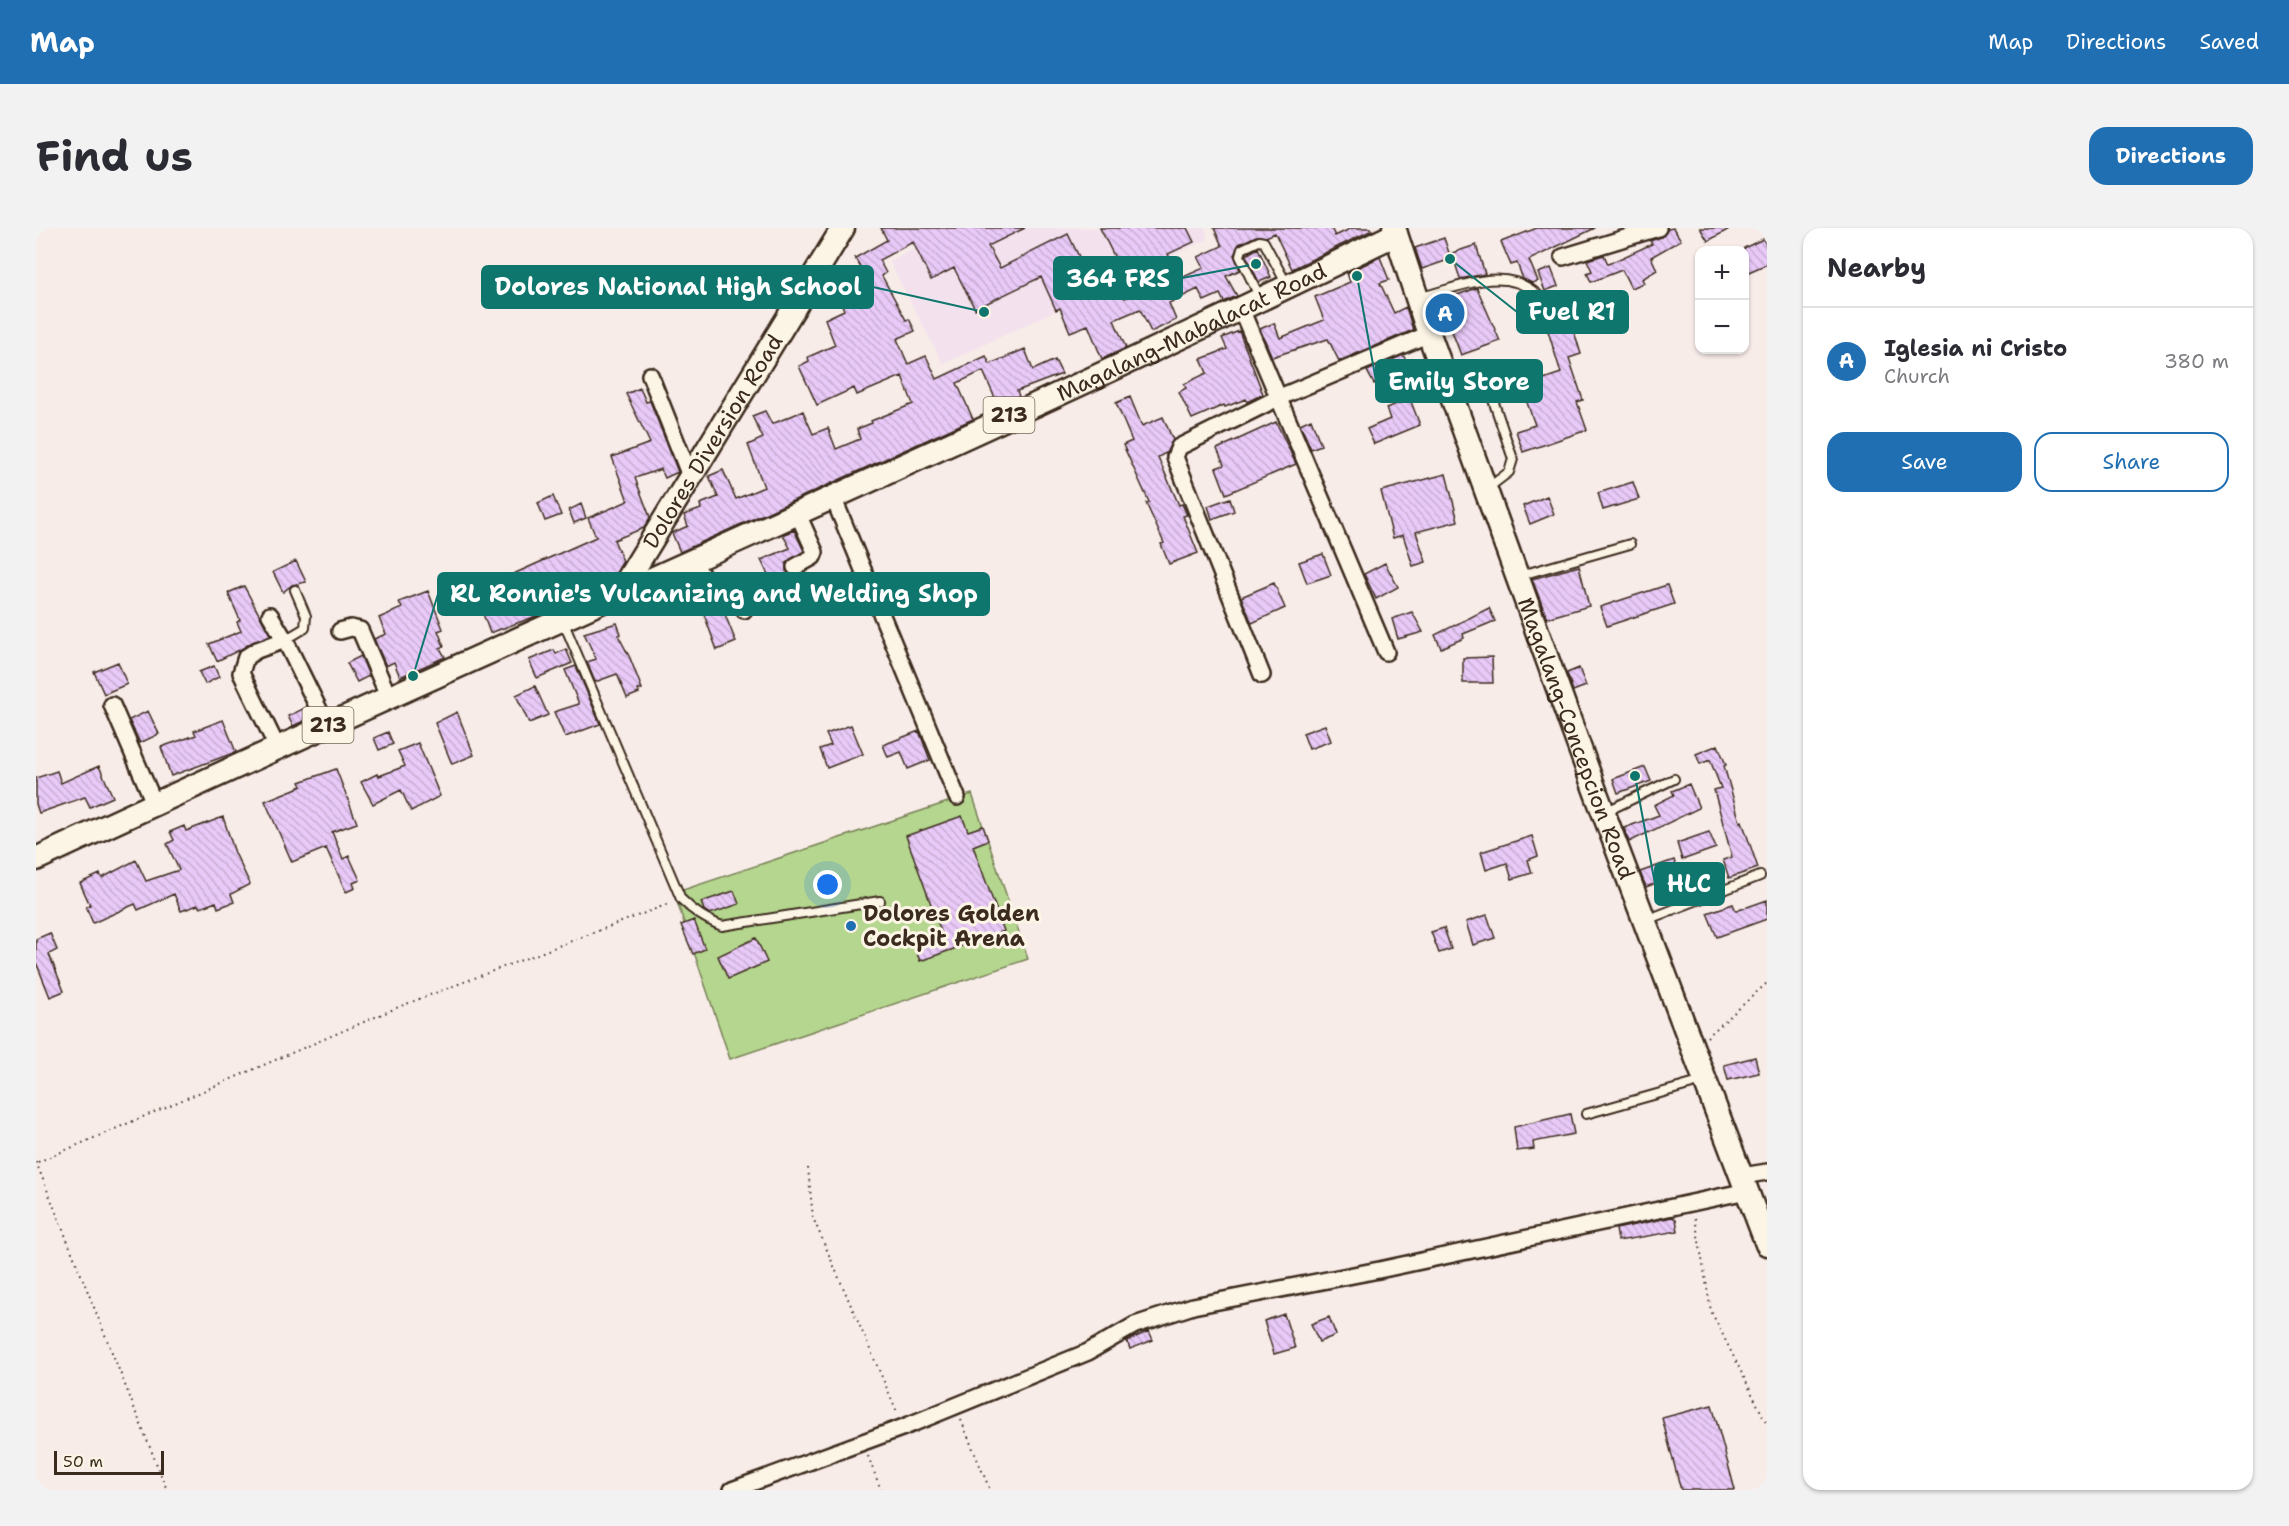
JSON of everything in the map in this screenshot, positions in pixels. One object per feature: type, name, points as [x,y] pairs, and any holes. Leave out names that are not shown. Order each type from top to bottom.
[{"type":"main road","name":"Dolores Diversion Road","points":[[620,592],[843,228]]},
{"type":"main road","name":"Magalang-Mabalacat Road","points":[[36,859],[833,497],[1288,287],[1395,231]]},
{"type":"main road","name":"Magalang-Concepcion Road","points":[[1395,231],[1416,298],[1603,813],[1767,1244]]},
{"type":"street","points":[[1563,256],[1658,228]]},
{"type":"street","points":[[1251,304],[1280,397],[1319,497],[1386,652]]},
{"type":"street","points":[[1262,675],[1175,457],[1179,447],[1280,397],[1429,334]]},
{"type":"street","points":[[650,375],[690,476]]},
{"type":"street","points":[[833,497],[957,797]]},
{"type":"street","points":[[795,567],[813,557],[815,552],[796,512]]},
{"type":"street","points":[[692,560],[706,582],[732,588],[744,610]]},
{"type":"street","points":[[270,615],[285,640],[327,726]]},
{"type":"street","points":[[340,632],[351,628],[360,630],[389,698]]},
{"type":"street","points":[[278,749],[243,677],[241,668],[246,657],[257,650],[285,640]]},
{"type":"street","points":[[112,705],[155,805]]},
{"type":"street","points":[[732,1490],[904,1427],[1088,1352],[1135,1325],[1193,1306],[1379,1270],[1693,1203],[1744,1184],[1767,1172]]},
{"type":"lane","points":[[1251,304],[1240,256],[1240,250],[1248,245],[1264,242],[1288,287]]},
{"type":"lane","points":[[1416,298],[1480,281],[1506,281],[1529,288],[1549,305]]},
{"type":"lane","points":[[1485,490],[1509,472],[1513,459],[1492,397]]},
{"type":"lane","points":[[1517,576],[1630,544]]},
{"type":"lane","points":[[285,640],[305,628],[304,608],[295,590]]},
{"type":"lane","points":[[563,620],[681,899],[703,919],[722,926],[880,901]]},
{"type":"lane","points":[[1603,813],[1674,779]]},
{"type":"lane","points":[[1644,921],[1760,876]]},
{"type":"lane","points":[[1586,1114],[1705,1081]]},
{"type":"path","points":[[167,1490],[37,1162],[401,1006],[681,899]]},
{"type":"path","points":[[1693,1049],[1767,983]]},
{"type":"path","points":[[808,1168],[813,1218],[904,1427]]},
{"type":"path","points":[[1693,1203],[1711,1311],[1767,1424]]},
{"type":"path","points":[[955,1406],[990,1490]]},
{"type":"path","points":[[862,1443],[881,1490]]},
{"type":"shaded area","points":[[959,228],[1205,228],[1208,239],[943,364],[889,261]]},
{"type":"green space","name":"Dolores Golden Cockpit Arena","points":[[972,794],[1028,959],[730,1059],[674,893]]},
{"type":"building","points":[[881,228],[1025,228],[988,246],[1000,268],[1068,234],[1084,267],[1090,264],[1102,290],[1118,282],[1125,298],[1161,282],[1150,262],[1123,274],[1100,228],[1187,228],[1194,242],[1168,254],[1181,278],[1204,268],[1198,257],[1222,246],[1214,228],[1331,228],[1335,236],[1352,228],[1371,228],[1372,230],[1292,269],[1275,233],[1266,237],[1256,236],[1239,244],[1234,255],[1240,270],[1226,276],[1237,296],[1224,302],[1220,294],[1204,301],[1198,289],[1169,303],[1176,320],[1151,332],[1140,309],[1114,320],[1126,348],[1102,359],[1088,325],[1070,332],[1060,308],[1056,310],[1041,277],[975,309],[954,268],[931,280],[913,242],[879,260],[886,273],[882,276],[906,320],[909,319],[915,331],[897,339],[908,364],[926,356],[937,379],[986,356],[990,364],[1025,349],[1033,370],[1055,360],[1062,374],[1017,391],[1019,396],[998,405],[983,371],[957,383],[973,419],[680,552],[672,533],[688,526],[684,515],[701,509],[700,504],[718,497],[709,476],[723,470],[736,499],[764,487],[748,445],[763,438],[752,416],[765,411],[772,424],[803,411],[813,434],[828,428],[836,449],[860,439],[857,429],[913,404],[902,376],[857,395],[854,388],[817,405],[799,366],[809,361],[808,357],[835,345],[825,319],[844,310],[842,305],[870,293],[867,289],[872,286],[855,258],[887,240]]},
{"type":"building","points":[[1537,228],[1595,228],[1529,260],[1538,281],[1532,283],[1523,279],[1517,263],[1511,265],[1501,242]]},
{"type":"building","points":[[1673,228],[1681,240],[1651,257],[1657,270],[1642,279],[1644,283],[1631,288],[1622,270],[1591,282],[1587,273],[1592,271],[1587,260],[1604,255],[1608,264],[1652,244],[1650,241],[1661,237],[1668,229]]},
{"type":"building","points":[[1700,228],[1731,228],[1708,241]]},
{"type":"building","points":[[1444,238],[1451,259],[1422,269],[1415,248]]},
{"type":"building","points":[[1763,239],[1767,247],[1767,264],[1749,272],[1748,246]]},
{"type":"building","points":[[1476,245],[1485,274],[1460,279],[1452,253]]},
{"type":"building","points":[[1258,248],[1271,277],[1259,282],[1246,255]]},
{"type":"building","points":[[1380,257],[1389,280],[1380,283],[1394,313],[1406,307],[1413,330],[1339,361],[1328,339],[1272,357],[1260,329],[1274,323],[1280,338],[1324,320],[1315,297],[1350,282],[1347,273]]},
{"type":"building","points":[[1551,268],[1558,286],[1545,291],[1538,273]]},
{"type":"building","points":[[1477,288],[1500,341],[1461,355],[1450,326],[1444,328],[1434,303]]},
{"type":"building","points":[[1572,325],[1581,354],[1569,358],[1583,400],[1577,402],[1587,430],[1523,452],[1516,431],[1535,425],[1525,397],[1533,394],[1529,384],[1561,373],[1548,331]]},
{"type":"building","points":[[1239,331],[1263,394],[1247,402],[1246,399],[1225,407],[1224,405],[1192,419],[1179,392],[1186,388],[1184,384],[1207,373],[1201,359],[1227,349],[1222,338]]},
{"type":"building","points":[[1403,355],[1411,370],[1397,377],[1396,373],[1374,384],[1367,371]]},
{"type":"building","points":[[640,388],[646,402],[650,401],[678,472],[665,478],[661,469],[635,478],[650,517],[644,528],[614,540],[623,561],[610,583],[563,604],[561,599],[537,610],[539,615],[490,633],[478,600],[513,585],[509,576],[596,537],[588,518],[628,501],[612,457],[650,443],[626,394]]},
{"type":"building","points":[[1130,397],[1142,426],[1163,417],[1173,440],[1166,453],[1158,457],[1179,505],[1182,504],[1187,515],[1183,516],[1198,553],[1169,564],[1161,544],[1164,543],[1146,503],[1149,502],[1123,445],[1132,441],[1116,403]]},
{"type":"building","points":[[1410,399],[1420,425],[1374,444],[1367,429],[1390,419],[1386,408]]},
{"type":"building","points":[[1311,419],[1321,445],[1311,449],[1300,424]]},
{"type":"building","points":[[1276,422],[1296,464],[1226,494],[1216,468],[1224,465],[1217,449]]},
{"type":"building","points":[[1446,474],[1458,521],[1416,532],[1426,562],[1413,566],[1403,535],[1393,538],[1381,491]]},
{"type":"building","points":[[1633,482],[1639,499],[1603,510],[1598,493]]},
{"type":"building","points":[[553,496],[561,515],[545,521],[538,503]]},
{"type":"building","points":[[1547,496],[1554,514],[1530,524],[1523,506]]},
{"type":"building","points":[[1230,498],[1234,511],[1212,519],[1208,506]]},
{"type":"building","points":[[581,504],[586,518],[574,523],[569,510]]},
{"type":"building","points":[[794,530],[804,551],[786,563],[786,571],[790,575],[772,583],[761,560],[790,548],[783,535]]},
{"type":"building","points":[[1323,554],[1331,575],[1307,583],[1299,562]]},
{"type":"building","points":[[296,561],[306,582],[292,585],[283,592],[273,572]]},
{"type":"building","points":[[1385,563],[1398,587],[1376,599],[1364,574]]},
{"type":"building","points":[[1579,566],[1589,606],[1547,618],[1532,579]]},
{"type":"building","points":[[1274,583],[1285,608],[1252,623],[1241,597]]},
{"type":"building","points":[[1667,585],[1674,604],[1607,626],[1600,607]]},
{"type":"building","points":[[244,586],[270,635],[217,661],[209,644],[241,631],[237,622],[240,620],[228,593]]},
{"type":"building","points":[[428,591],[443,629],[438,631],[444,646],[440,648],[445,657],[400,677],[394,662],[386,666],[374,639],[386,634],[379,618],[402,608],[399,602]]},
{"type":"building","points":[[720,602],[736,642],[717,650],[702,609]]},
{"type":"building","points":[[1489,608],[1495,621],[1463,634],[1464,638],[1441,648],[1435,635]]},
{"type":"building","points":[[1412,612],[1423,632],[1398,639],[1392,619]]},
{"type":"building","points":[[617,623],[621,634],[618,635],[642,689],[638,690],[639,693],[627,698],[617,674],[595,682],[587,662],[596,659],[584,633]]},
{"type":"building","points":[[566,649],[572,663],[537,678],[529,660],[554,650],[556,654]]},
{"type":"building","points":[[361,656],[369,676],[357,682],[347,663]]},
{"type":"building","points":[[1492,657],[1493,683],[1463,683],[1463,658]]},
{"type":"building","points":[[118,662],[127,684],[104,694],[94,672]]},
{"type":"building","points":[[214,666],[219,677],[205,684],[199,672]]},
{"type":"building","points":[[576,666],[600,724],[565,737],[554,712],[579,704],[565,670]]},
{"type":"building","points":[[1579,668],[1586,686],[1573,691],[1567,673]]},
{"type":"building","points":[[535,686],[548,715],[529,723],[516,695]]},
{"type":"building","points":[[307,707],[312,717],[293,726],[288,716]]},
{"type":"building","points":[[148,711],[159,734],[140,743],[129,720]]},
{"type":"building","points":[[457,712],[474,755],[452,764],[435,723]]},
{"type":"building","points":[[223,720],[236,752],[171,776],[161,747],[196,735],[194,731]]},
{"type":"building","points":[[851,725],[863,754],[827,768],[820,749],[831,745],[826,734]]},
{"type":"building","points":[[1325,725],[1331,741],[1309,749],[1303,733]]},
{"type":"building","points":[[919,731],[930,760],[908,769],[901,752],[888,757],[883,745]]},
{"type":"building","points":[[388,732],[393,744],[379,750],[374,738]]},
{"type":"building","points":[[418,743],[440,796],[411,811],[401,790],[373,804],[361,782],[377,774],[379,776],[405,766],[398,751]]},
{"type":"building","points":[[1718,745],[1726,765],[1724,766],[1740,822],[1742,821],[1758,868],[1729,878],[1723,860],[1732,857],[1714,790],[1721,788],[1710,760],[1700,764],[1696,754]]},
{"type":"building","points":[[99,766],[113,797],[90,807],[85,797],[39,813],[36,804],[36,778],[57,771],[61,783]]},
{"type":"building","points":[[1645,767],[1651,781],[1618,793],[1613,779]]},
{"type":"building","points":[[336,769],[357,823],[332,832],[343,859],[349,856],[360,880],[353,883],[355,888],[346,892],[326,848],[292,862],[265,801],[302,786],[300,782]]},
{"type":"building","points":[[1689,784],[1699,808],[1629,842],[1624,828],[1659,815],[1654,805],[1674,795],[1672,791]]},
{"type":"building","points":[[962,816],[968,831],[983,826],[988,840],[973,846],[1004,931],[920,961],[914,946],[943,937],[906,836]]},
{"type":"building","points":[[223,817],[235,853],[250,884],[231,894],[234,902],[218,908],[216,902],[200,908],[198,905],[181,911],[174,894],[138,910],[135,904],[93,923],[86,907],[90,905],[80,883],[100,874],[102,878],[136,860],[146,881],[179,870],[167,844],[174,840],[170,832],[184,826],[186,831]]},
{"type":"building","points":[[1709,832],[1716,848],[1682,860],[1677,843]]},
{"type":"building","points":[[1532,836],[1538,856],[1528,860],[1532,873],[1512,879],[1507,863],[1486,870],[1481,852]]},
{"type":"building","points":[[1674,860],[1679,874],[1646,887],[1640,872]]},
{"type":"building","points":[[734,891],[739,904],[710,914],[704,910],[701,902]]},
{"type":"building","points":[[1767,900],[1767,919],[1717,937],[1707,913],[1733,904],[1736,911]]},
{"type":"building","points":[[1487,915],[1495,938],[1473,945],[1466,922]]},
{"type":"building","points":[[694,920],[705,949],[693,954],[681,925]]},
{"type":"building","points":[[1444,928],[1451,949],[1439,953],[1431,932]]},
{"type":"building","points":[[50,933],[57,950],[49,954],[64,991],[50,997],[36,962],[36,939]]},
{"type":"building","points":[[756,938],[767,962],[728,979],[718,956]]},
{"type":"building","points":[[1755,1057],[1759,1073],[1728,1080],[1724,1065]]},
{"type":"building","points":[[1570,1114],[1574,1134],[1533,1142],[1534,1149],[1517,1151],[1514,1127]]},
{"type":"building","points":[[1672,1217],[1676,1219],[1678,1231],[1618,1241],[1616,1229]]},
{"type":"building","points":[[1284,1314],[1295,1348],[1274,1354],[1264,1321]]},
{"type":"building","points":[[1329,1317],[1336,1335],[1319,1342],[1311,1324]]},
{"type":"building","points":[[1149,1331],[1153,1340],[1130,1349],[1127,1341]]},
{"type":"building","points":[[1712,1405],[1735,1490],[1681,1490],[1662,1418]]},
{"type":"place","name":"Fuel R1","points":[[1450,259]]},
{"type":"place","name":"364 FRS","points":[[1256,264]]},
{"type":"place","name":"Emily Store","points":[[1357,276]]},
{"type":"place","name":"Dolores National High School","points":[[984,312]]},
{"type":"place","name":"Iglesia ni Cristo","points":[[1445,313]]},
{"type":"place","name":"RL Ronnie's Vulcanizing and Welding Shop","points":[[413,676]]},
{"type":"place","name":"HLC","points":[[1635,776]]},
{"type":"place","name":"Dolores Golden Cockpit Arena","points":[[851,926]]}]
